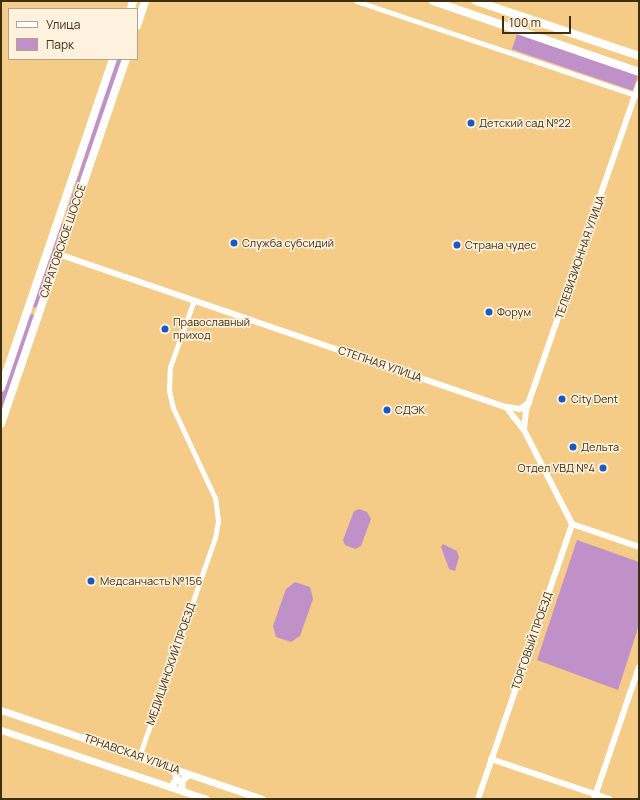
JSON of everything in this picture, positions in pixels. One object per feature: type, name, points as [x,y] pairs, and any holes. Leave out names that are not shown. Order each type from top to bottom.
[{"type":"main road","points":[[138,23],[145,1]]},
{"type":"main road","points":[[433,1],[639,72]]},
{"type":"main road","points":[[476,1],[639,56]]},
{"type":"main road","name":"САРАТОВСКОЕ ШОССЕ","points":[[1,388],[114,60]]},
{"type":"main road","name":"САРАТОВСКОЕ ШОССЕ","points":[[1,424],[126,60]]},
{"type":"main road","points":[[58,219],[69,223]]},
{"type":"main road","points":[[28,310],[38,313]]},
{"type":"main road","name":"ТРНАВСКАЯ УЛИЦА","points":[[1,710],[262,799]]},
{"type":"main road","name":"ТРНАВСКАЯ УЛИЦА","points":[[1,730],[206,799]]},
{"type":"main road","points":[[170,786],[176,779],[175,769]]},
{"type":"main road","points":[[182,791],[181,780],[188,774]]},
{"type":"street","points":[[356,1],[637,96]]},
{"type":"street","name":"ТЕЛЕВИЗИОННАЯ УЛИЦА","points":[[524,430],[524,417],[637,96],[639,84]]},
{"type":"street","name":"СТЕПНАЯ УЛИЦА","points":[[58,254],[506,407]]},
{"type":"street","name":"МЕДИЦИНСКИЙ ПРОЕЗД","points":[[139,757],[215,538],[218,521],[213,492],[173,408],[169,391],[170,367],[194,300]]},
{"type":"street","points":[[506,407],[520,409],[529,403]]},
{"type":"street","points":[[506,407],[524,430],[572,524],[639,547]]},
{"type":"street","name":"ТОРГОВЫЙ ПРОЕЗД","points":[[478,799],[572,524]]},
{"type":"street","points":[[595,797],[639,667]]},
{"type":"street","points":[[491,758],[595,797],[609,799]]},
{"type":"green space","points":[[517,34],[638,76],[633,91],[512,49]]},
{"type":"green space","points":[[116,60],[123,60],[69,216],[65,217]]},
{"type":"green space","points":[[62,223],[65,226],[38,306],[34,308],[33,306]]},
{"type":"green space","points":[[32,314],[34,315],[1,415],[1,395],[28,316]]},
{"type":"green space","points":[[359,509],[367,512],[371,519],[361,546],[355,549],[345,545],[343,540],[354,511]]},
{"type":"green space","points":[[577,540],[639,562],[639,625],[618,690],[537,660]]},
{"type":"green space","points":[[443,544],[457,551],[459,557],[455,571],[449,569],[441,547]]},
{"type":"green space","points":[[295,582],[310,587],[313,599],[300,636],[291,642],[276,637],[273,626],[286,589]]},
{"type":"place","name":"Детский сад №22","points":[[471,123]]},
{"type":"place","name":"Служба субсидий","points":[[234,243]]},
{"type":"place","name":"Страна чудес","points":[[457,245]]},
{"type":"place","name":"Форум","points":[[489,312]]},
{"type":"place","name":"Православный приход","points":[[165,329]]},
{"type":"place","name":"City Dent","points":[[562,399]]},
{"type":"place","name":"СДЭК","points":[[387,410]]},
{"type":"place","name":"Дельта","points":[[573,447]]},
{"type":"place","name":"Отдел УВД №4","points":[[603,468]]},
{"type":"place","name":"Медсанчасть №156","points":[[91,581]]}]
